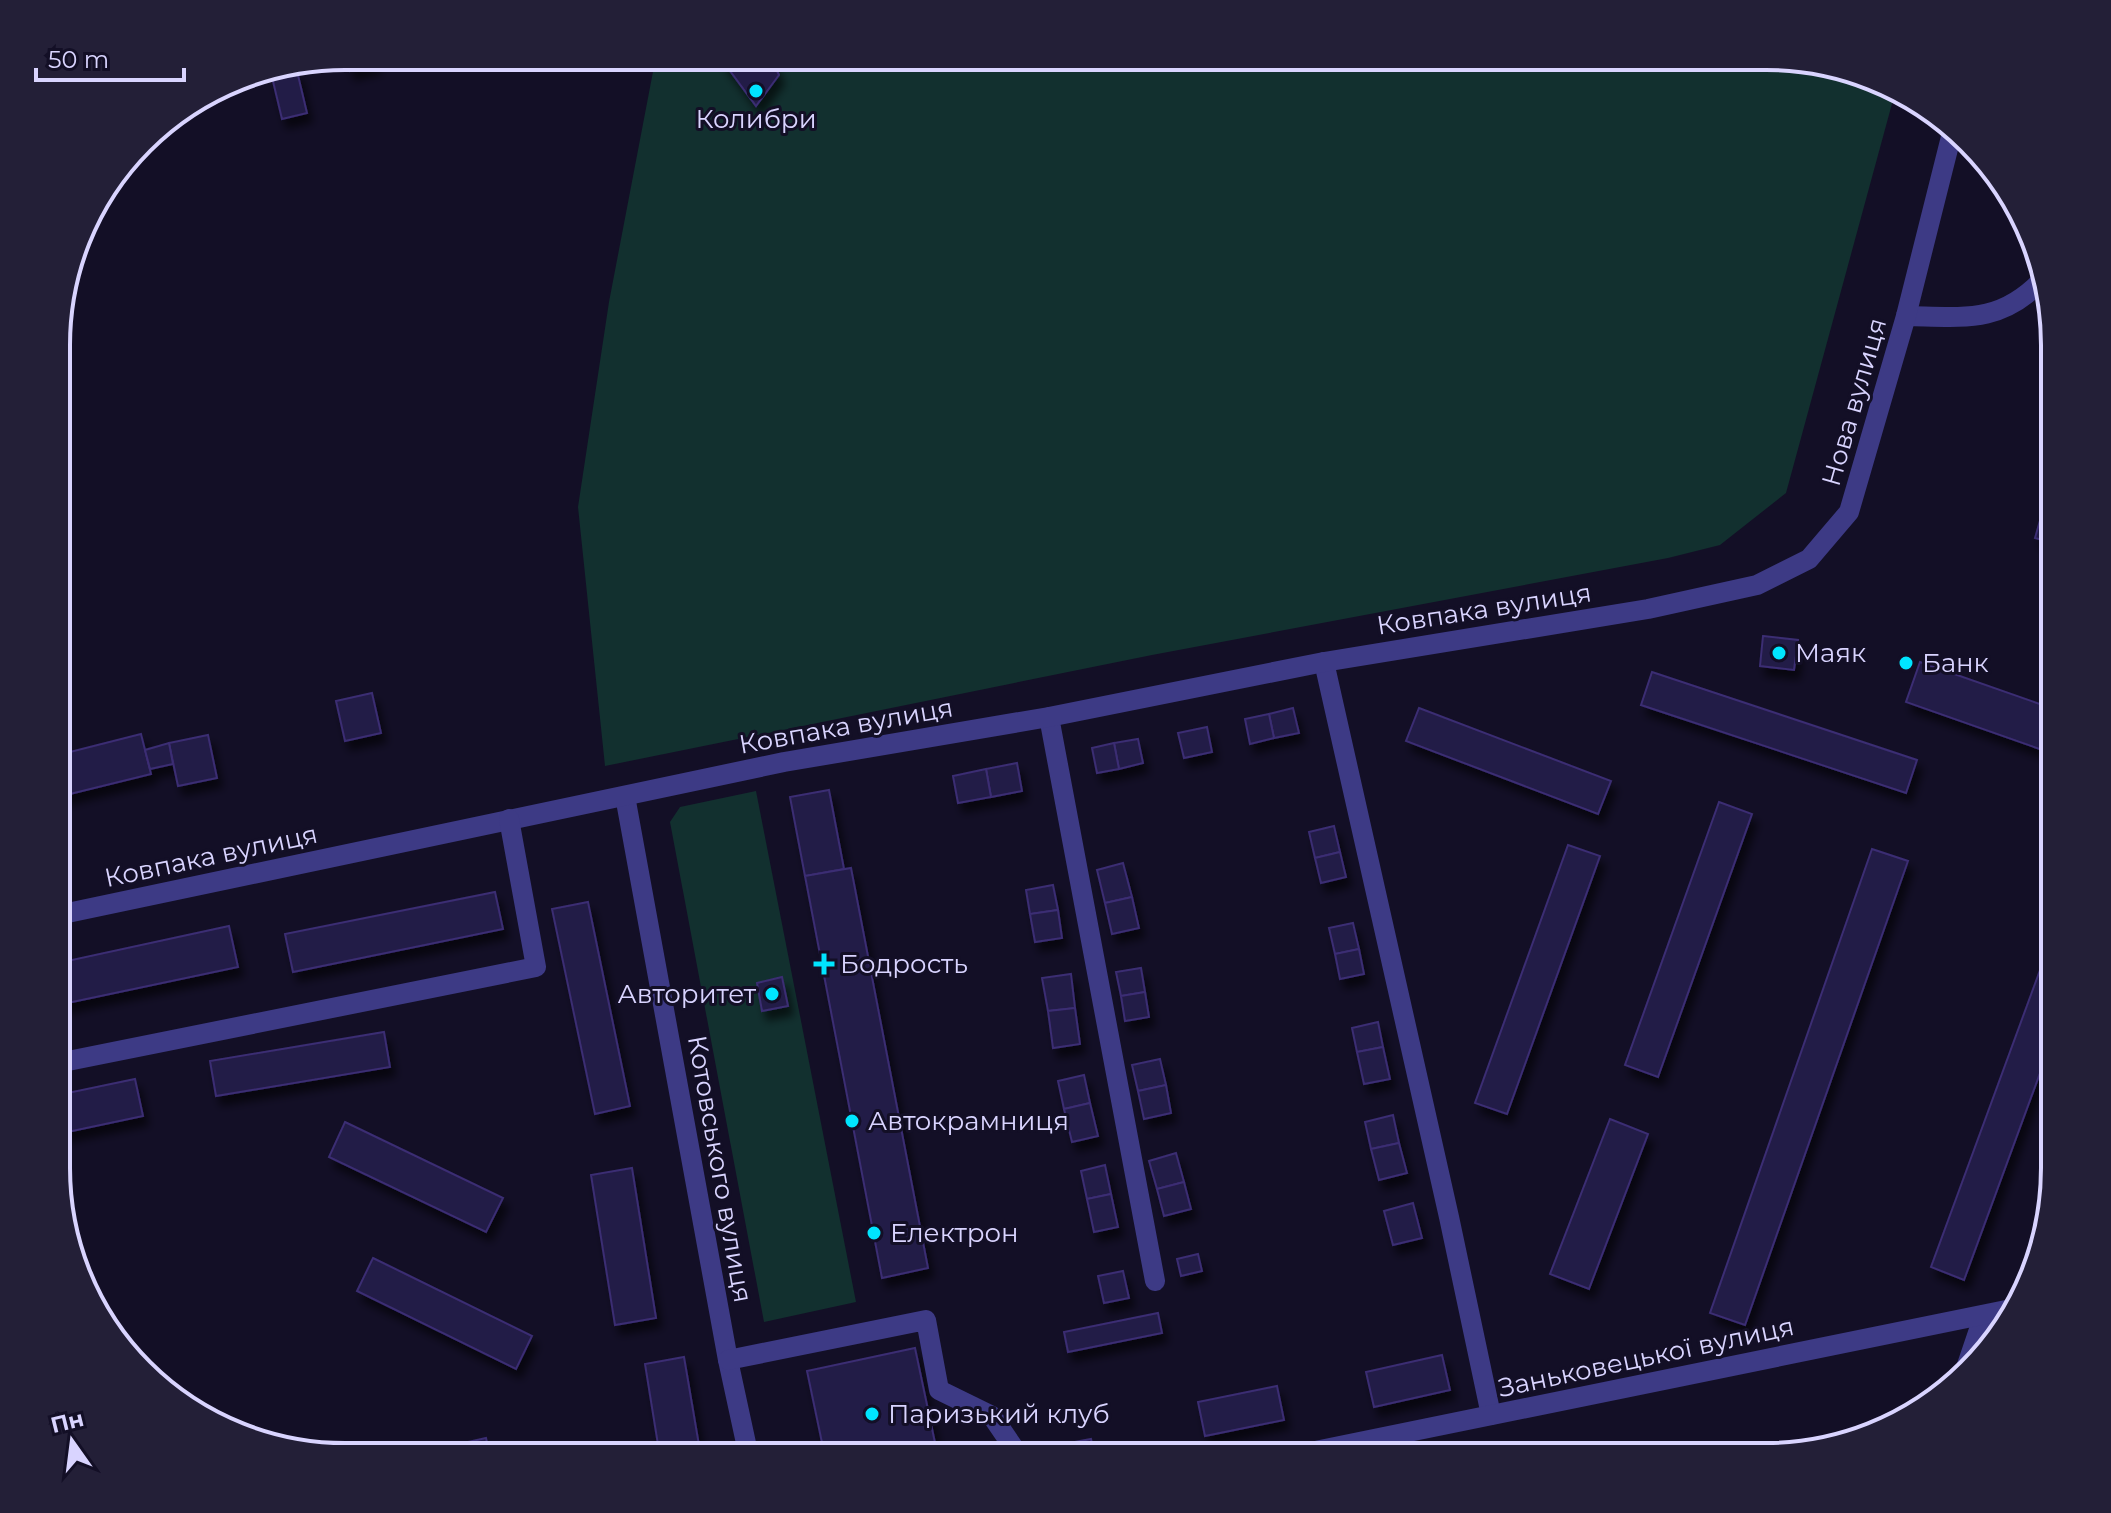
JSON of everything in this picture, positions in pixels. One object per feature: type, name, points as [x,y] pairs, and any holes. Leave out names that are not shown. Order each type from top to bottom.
[{"type":"street","name":"Нова вулиця","points":[[1648,609],[1757,585],[1809,559],[1849,512],[1906,316],[1950,141]]},
{"type":"street","points":[[1906,316],[1986,316],[2025,297],[2035,287]]},
{"type":"street","name":"Ковпака вулиця","points":[[71,912],[784,762],[1049,717],[1324,662],[1648,609]]},
{"type":"street","points":[[1324,662],[1491,1415]]},
{"type":"street","points":[[1049,717],[1155,1281]]},
{"type":"street","name":"Котовського вулиця","points":[[625,796],[746,1442]]},
{"type":"street","points":[[71,1060],[536,967],[509,819]]},
{"type":"street","name":"Заньковецької вулиця","points":[[1356,1443],[2000,1311]]},
{"type":"street","points":[[1972,1350],[1984,1315]]},
{"type":"street","points":[[728,1360],[926,1320],[939,1390],[992,1416],[1010,1442]]},
{"type":"green space","points":[[653,71],[1784,71],[1820,75],[1893,101],[1786,493],[1720,545],[1668,558],[1152,655],[605,766],[578,507],[609,302]]},
{"type":"green space","points":[[756,791],[856,1302],[764,1322],[670,822],[680,807]]},
{"type":"building","points":[[730,71],[777,71],[779,75],[756,106]]},
{"type":"building","points":[[298,74],[307,113],[282,119],[273,80]]},
{"type":"building","points":[[2040,520],[2040,539],[2035,538]]},
{"type":"building","name":"Маяк","points":[[1763,636],[1798,640],[1794,670],[1760,666]]},
{"type":"building","points":[[1920,662],[2040,704],[2040,749],[1906,702]]},
{"type":"building","points":[[1652,672],[1917,760],[1906,793],[1641,705]]},
{"type":"building","points":[[372,693],[381,733],[345,741],[336,701]]},
{"type":"building","points":[[1293,708],[1299,733],[1274,738],[1269,714]]},
{"type":"building","points":[[1419,708],[1611,781],[1598,814],[1406,741]]},
{"type":"building","points":[[1269,714],[1274,738],[1250,744],[1245,719]]},
{"type":"building","points":[[1207,727],[1212,752],[1184,758],[1178,733]]},
{"type":"building","points":[[141,734],[151,774],[71,794],[70,752]]},
{"type":"building","points":[[208,735],[217,778],[178,786],[169,743]]},
{"type":"building","points":[[1138,739],[1143,763],[1119,769],[1114,743]]},
{"type":"building","points":[[169,743],[173,764],[150,769],[145,750]]},
{"type":"building","points":[[1114,743],[1119,769],[1097,773],[1092,748]]},
{"type":"building","points":[[1017,763],[1022,791],[991,797],[986,769]]},
{"type":"building","points":[[986,769],[991,797],[958,803],[953,776]]},
{"type":"building","points":[[829,790],[844,869],[805,876],[790,797]]},
{"type":"building","points":[[1719,802],[1752,814],[1658,1077],[1625,1065]]},
{"type":"building","points":[[1334,826],[1340,852],[1315,858],[1309,832]]},
{"type":"building","points":[[1568,845],[1600,856],[1507,1114],[1475,1103]]},
{"type":"building","points":[[1872,849],[1908,861],[1745,1325],[1710,1313]]},
{"type":"building","points":[[1340,852],[1346,877],[1321,883],[1315,858]]},
{"type":"building","points":[[1123,863],[1132,897],[1105,903],[1097,870]]},
{"type":"building","points":[[851,868],[928,1268],[882,1278],[805,876]]},
{"type":"building","points":[[1053,885],[1058,910],[1030,914],[1026,890]]},
{"type":"building","points":[[495,892],[503,929],[293,972],[285,934]]},
{"type":"building","points":[[1132,897],[1139,928],[1112,934],[1105,903]]},
{"type":"building","points":[[588,902],[630,1106],[595,1114],[552,909]]},
{"type":"building","points":[[1058,910],[1062,938],[1035,942],[1030,914]]},
{"type":"building","points":[[1353,923],[1359,949],[1335,954],[1329,928]]},
{"type":"building","points":[[229,926],[238,967],[71,1002],[71,960]]},
{"type":"building","points":[[1359,949],[1364,974],[1340,979],[1335,954]]},
{"type":"building","points":[[1141,968],[1145,992],[1121,996],[1116,972]]},
{"type":"building","points":[[2040,970],[2040,1073],[1964,1280],[1931,1267]]},
{"type":"building","points":[[1071,974],[1075,1008],[1048,1011],[1042,978]]},
{"type":"building","name":"Авторитет","points":[[782,977],[788,1006],[762,1011],[757,983]]},
{"type":"building","points":[[1145,992],[1149,1017],[1125,1021],[1121,996]]},
{"type":"building","points":[[1075,1008],[1080,1044],[1053,1048],[1048,1011]]},
{"type":"building","points":[[1378,1022],[1383,1047],[1357,1052],[1352,1028]]},
{"type":"building","points":[[384,1032],[390,1067],[216,1096],[210,1061]]},
{"type":"building","points":[[1383,1047],[1390,1079],[1364,1084],[1357,1052]]},
{"type":"building","points":[[1160,1059],[1166,1085],[1138,1091],[1132,1065]]},
{"type":"building","points":[[1084,1075],[1090,1103],[1064,1109],[1058,1081]]},
{"type":"building","points":[[135,1079],[143,1116],[71,1131],[71,1092]]},
{"type":"building","points":[[1166,1085],[1171,1113],[1144,1119],[1138,1091]]},
{"type":"building","points":[[1090,1103],[1098,1136],[1072,1142],[1064,1109]]},
{"type":"building","points":[[1393,1115],[1399,1143],[1371,1149],[1365,1122]]},
{"type":"building","points":[[1610,1119],[1648,1134],[1589,1289],[1550,1274]]},
{"type":"building","points":[[345,1122],[503,1198],[486,1232],[329,1157]]},
{"type":"building","points":[[1399,1143],[1407,1173],[1379,1180],[1371,1149]]},
{"type":"building","points":[[1176,1153],[1184,1182],[1157,1189],[1149,1161]]},
{"type":"building","points":[[1105,1165],[1111,1194],[1087,1199],[1081,1171]]},
{"type":"building","points":[[632,1168],[656,1318],[615,1325],[591,1175]]},
{"type":"building","points":[[1184,1182],[1191,1209],[1164,1216],[1157,1189]]},
{"type":"building","points":[[1111,1194],[1118,1227],[1094,1232],[1087,1199]]},
{"type":"building","points":[[1413,1203],[1422,1238],[1393,1245],[1384,1211]]},
{"type":"building","points":[[1198,1254],[1202,1271],[1181,1276],[1177,1259]]},
{"type":"building","points":[[373,1258],[532,1336],[516,1369],[357,1291]]},
{"type":"building","points":[[1123,1271],[1129,1298],[1104,1303],[1098,1276]]},
{"type":"building","points":[[1158,1313],[1162,1333],[1068,1352],[1064,1332]]},
{"type":"building","name":"Паризький клуб","points":[[915,1348],[935,1442],[822,1442],[807,1371]]},
{"type":"building","points":[[1442,1355],[1450,1390],[1374,1407],[1366,1372]]},
{"type":"building","points":[[684,1357],[698,1442],[658,1442],[645,1364]]},
{"type":"building","points":[[1277,1386],[1284,1420],[1205,1436],[1198,1402]]},
{"type":"place","name":"Колибри","points":[[756,91]]},
{"type":"place","name":"Маяк","points":[[1779,653]]},
{"type":"place","name":"Банк","points":[[1906,663]]},
{"type":"place","name":"Бодрость","points":[[824,964]]},
{"type":"place","name":"Авторитет","points":[[772,994]]},
{"type":"place","name":"Автокрамниця","points":[[852,1121]]},
{"type":"place","name":"Електрон","points":[[874,1233]]},
{"type":"place","name":"Паризький клуб","points":[[872,1414]]}]
